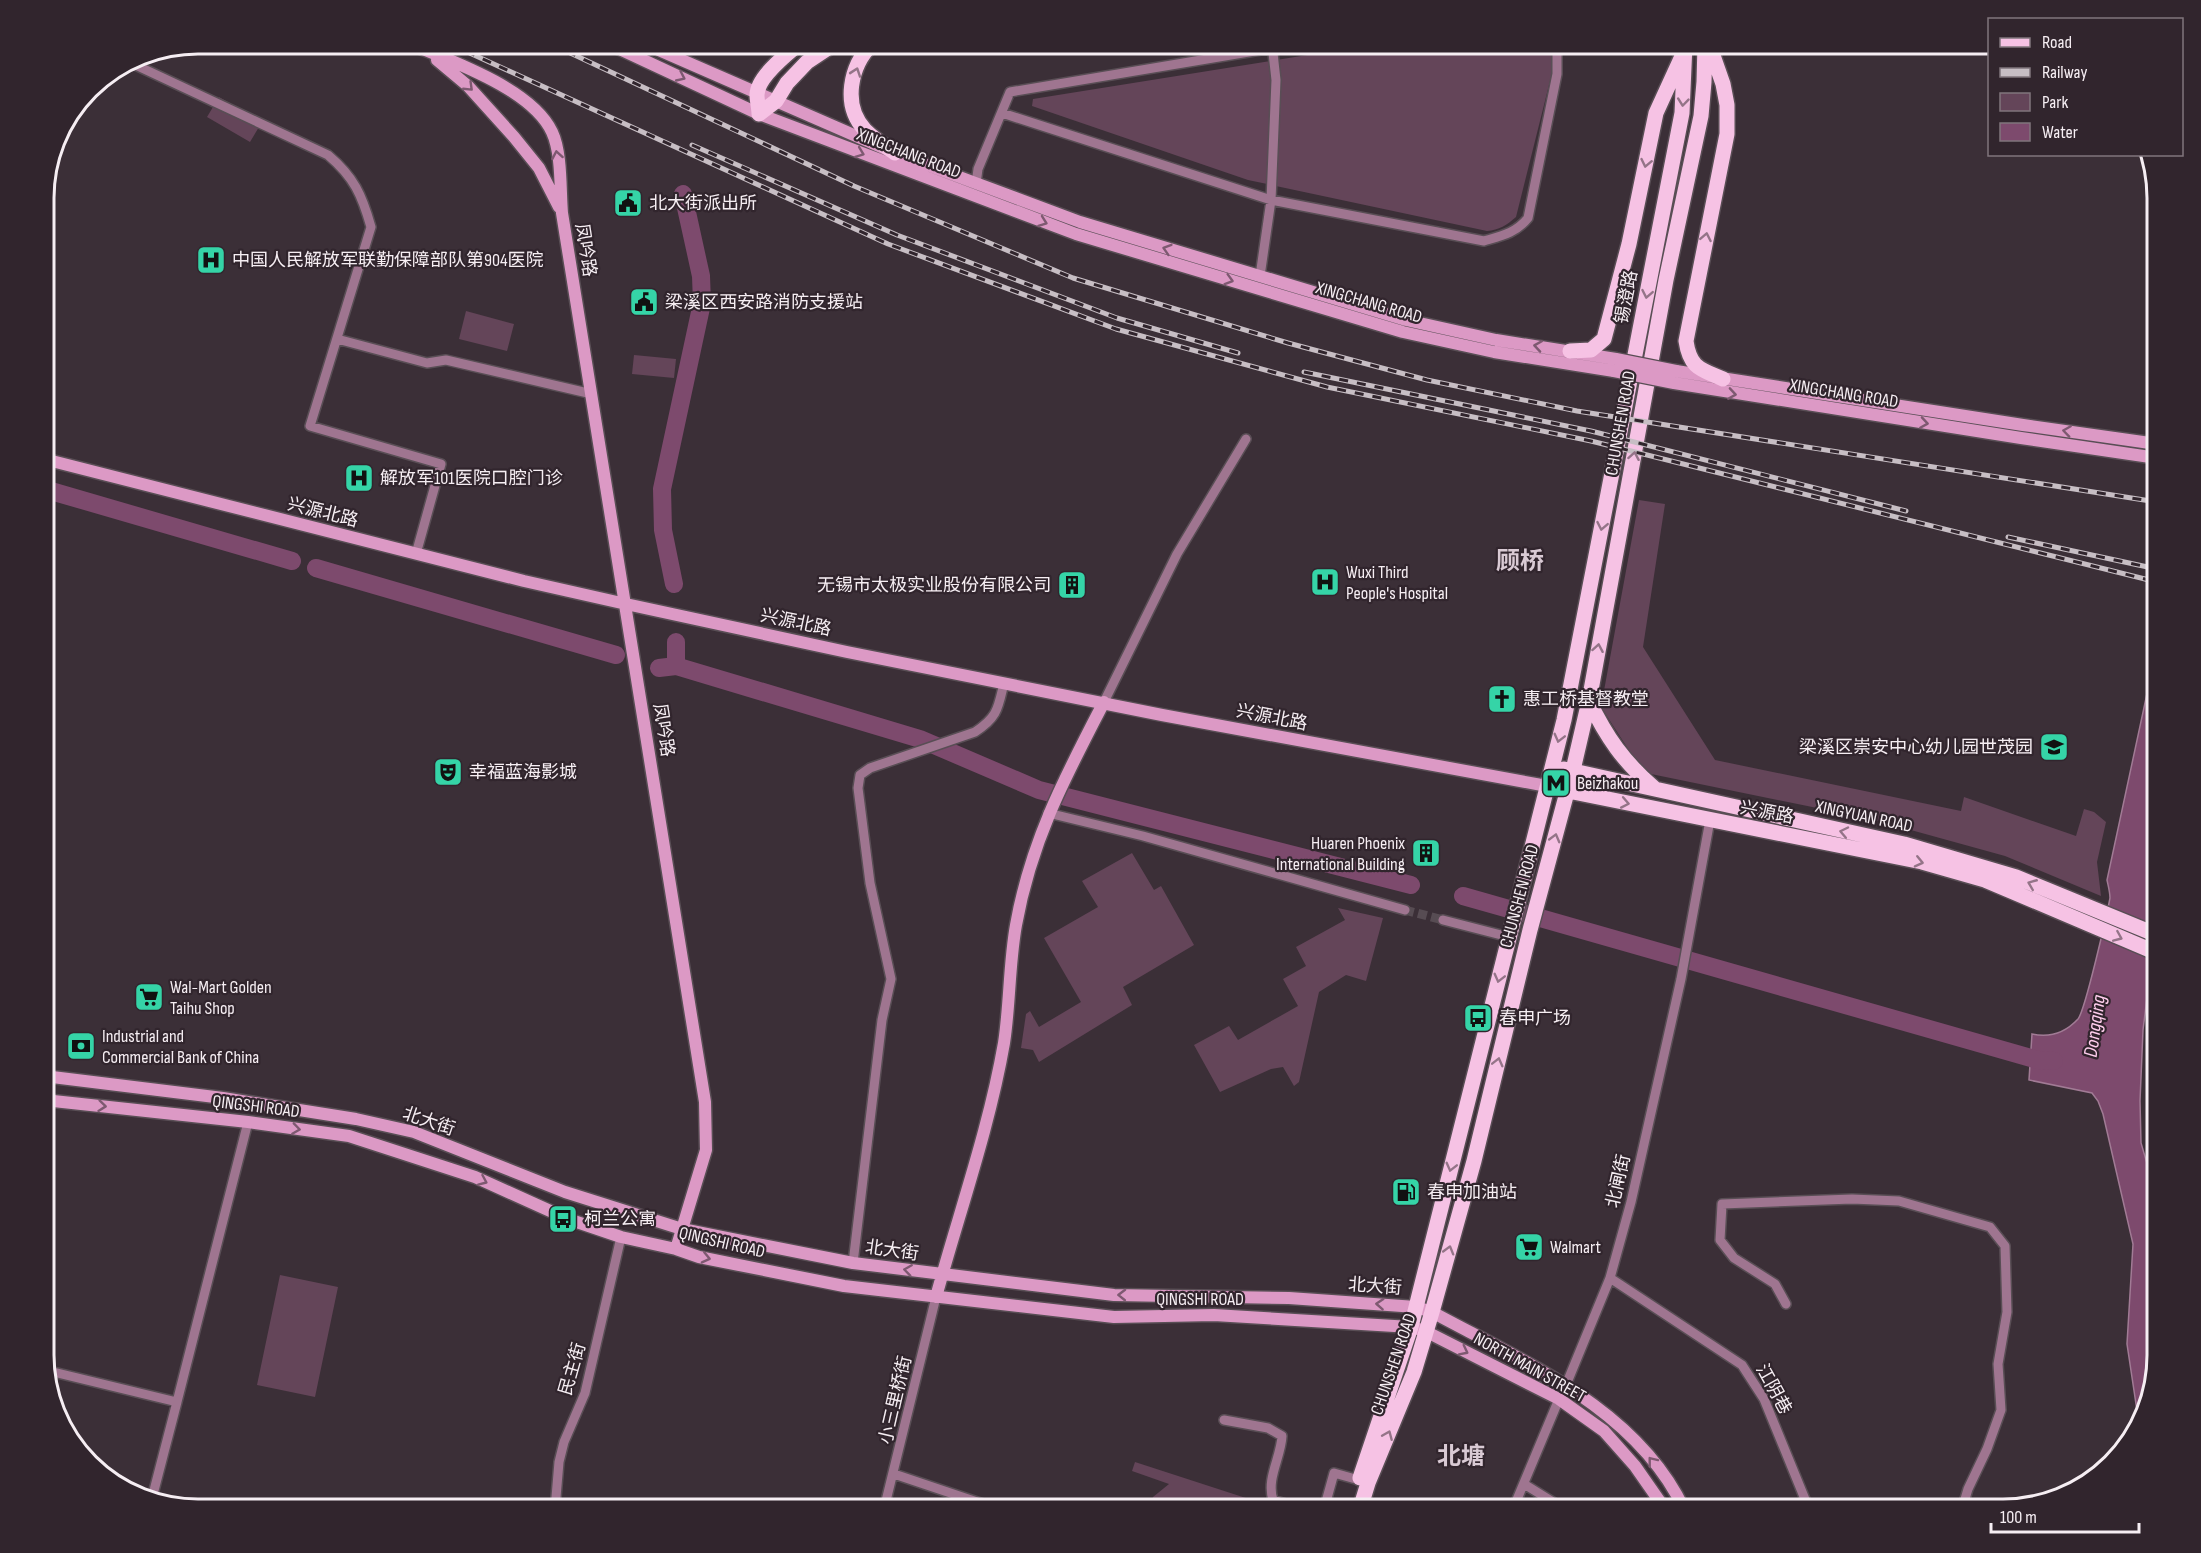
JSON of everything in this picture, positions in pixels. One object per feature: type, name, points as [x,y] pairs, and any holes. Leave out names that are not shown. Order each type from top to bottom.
[{"type":"main road","points":[[430,54],[468,86],[514,137],[539,168],[562,213]]},
{"type":"main road","points":[[435,54],[500,84],[534,106],[553,132],[559,159],[562,213]]},
{"type":"main road","name":"XINGCHANG ROAD","points":[[630,54],[759,114],[1076,234],[1403,332],[1494,352],[1615,365],[2147,457]]},
{"type":"main road","name":"XINGCHANG ROAD","points":[[668,54],[895,153],[1080,222],[1406,320],[1496,340],[1570,351],[1615,365]]},
{"type":"main road","points":[[759,114],[757,93],[765,77],[786,54]]},
{"type":"main road","points":[[759,114],[776,101],[787,82],[807,62],[819,54]]},
{"type":"main road","points":[[862,54],[854,74],[851,90],[854,109],[864,129],[895,153]]},
{"type":"main road","points":[[1570,351],[1591,350],[1604,339],[1629,244],[1656,113],[1682,54]]},
{"type":"main road","name":"锡澄路","points":[[1596,557],[1682,113],[1685,54]]},
{"type":"main road","name":"锡澄路","points":[[1666,280],[1701,116],[1706,54]]},
{"type":"main road","points":[[1711,54],[1723,84],[1727,105],[1726,134],[1686,341],[1688,356],[1700,368],[1724,379]]},
{"type":"main road","name":"凤吟路","points":[[562,213],[705,1102],[706,1150],[676,1249]]},
{"type":"main road","name":"CHUNSHEN ROAD","points":[[1353,1499],[1418,1329],[1431,1312],[1474,1161],[1589,701],[1666,280]]},
{"type":"main road","name":"XINGCHANG ROAD","points":[[1675,377],[1724,379],[2147,443]]},
{"type":"main road","name":"兴源北路","points":[[54,462],[524,581],[835,650],[1162,715],[1547,786]]},
{"type":"main road","name":"CHUNSHEN ROAD","points":[[1363,1499],[1414,1372],[1418,1329],[1416,1307],[1564,720],[1596,557]]},
{"type":"main road","points":[[1589,701],[1614,746],[1631,768],[1657,789]]},
{"type":"main road","points":[[936,1298],[984,1128],[1004,1042],[1016,926],[1030,863],[1050,809],[1104,702]]},
{"type":"main road","name":"XINGYUAN ROAD","points":[[1552,767],[1915,847],[2016,877],[2147,931]]},
{"type":"main road","name":"兴源路","points":[[1547,786],[1922,862],[1985,880],[2147,949]]},
{"type":"main road","name":"北大街","points":[[54,1077],[256,1103],[356,1119],[414,1132],[565,1192],[682,1229],[853,1263],[1114,1295],[1289,1298],[1416,1307],[1431,1312],[1566,1385],[1629,1433],[1655,1462],[1678,1499]]},
{"type":"main road","name":"QINGSHI ROAD","points":[[54,1101],[248,1122],[349,1136],[475,1177],[568,1219],[621,1237],[676,1249],[699,1257],[844,1286],[1114,1317],[1214,1316],[1418,1329]]},
{"type":"main road","name":"NORTH MAIN STREET","points":[[1418,1329],[1559,1399],[1604,1431],[1635,1466],[1658,1499]]},
{"type":"street","points":[[976,184],[978,169],[1010,92],[1226,54]]},
{"type":"street","points":[[1260,276],[1271,200],[1276,80],[1273,54]]},
{"type":"street","points":[[1002,112],[1271,200],[1484,241],[1505,235],[1521,227],[1528,218],[1557,74],[1557,54]]},
{"type":"street","points":[[139,67],[328,155],[346,170],[364,203],[371,227],[310,426],[441,464],[416,554]]},
{"type":"street","points":[[338,339],[427,363],[446,360],[592,394]]},
{"type":"street","points":[[1104,702],[1177,554],[1246,439]]},
{"type":"street","points":[[853,1263],[882,1020],[891,979],[870,883],[858,788],[860,775],[870,768],[975,732],[989,722],[997,712],[1004,682]]},
{"type":"street","points":[[1050,809],[1405,910]]},
{"type":"street","name":"北闸街","points":[[1566,1385],[1610,1278],[1631,1202],[1686,955],[1710,820]]},
{"type":"street","points":[[1443,920],[1509,937]]},
{"type":"street","points":[[154,1492],[248,1122]]},
{"type":"street","points":[[1786,1304],[1775,1284],[1734,1258],[1720,1240],[1722,1204],[1852,1199],[1899,1201],[1990,1227],[2005,1246],[2007,1275],[2007,1312],[1998,1364],[2001,1410],[1965,1499]]},
{"type":"street","name":"民主街","points":[[556,1499],[559,1462],[564,1442],[585,1393],[621,1237]]},
{"type":"street","name":"江阴巷","points":[[1610,1278],[1742,1365],[1764,1399],[1805,1499]]},
{"type":"street","name":"小三里桥街","points":[[887,1499],[936,1298]]},
{"type":"street","points":[[55,1373],[177,1402]]},
{"type":"street","points":[[1517,1499],[1559,1399]]},
{"type":"street","points":[[1224,1420],[1268,1428],[1282,1436],[1281,1448],[1269,1488],[1273,1499]]},
{"type":"street","points":[[894,1473],[969,1499]]},
{"type":"street","points":[[1327,1499],[1334,1473],[1359,1480]]},
{"type":"street","points":[[1524,1484],[1548,1499]]},
{"type":"green space","points":[[1314,54],[1550,54],[1553,69],[1516,217],[1499,228],[1487,231],[1248,180],[1032,106],[1033,99]]},
{"type":"green space","points":[[219,97],[262,122],[250,142],[207,117]]},
{"type":"green space","points":[[466,311],[514,324],[507,351],[459,339]]},
{"type":"green space","points":[[634,355],[676,359],[674,378],[632,374]]},
{"type":"green space","points":[[1639,500],[1665,504],[1643,647],[1715,760],[1961,811],[1964,797],[2076,836],[2084,809],[2094,812],[2106,822],[2097,862],[2101,896],[2005,856],[1871,819],[1651,774],[1632,755],[1601,707]]},
{"type":"green space","points":[[1132,853],[1154,890],[1161,886],[1194,945],[1123,987],[1132,1005],[1039,1062],[1033,1050],[1021,1048],[1026,1014],[1030,1011],[1039,1027],[1081,1002],[1044,938],[1098,907],[1082,881]]},
{"type":"green space","points":[[1338,908],[1383,918],[1366,981],[1346,975],[1319,992],[1299,1082],[1294,1086],[1283,1067],[1271,1069],[1220,1092],[1194,1045],[1229,1026],[1238,1040],[1298,1006],[1283,979],[1306,966],[1296,947],[1345,920]]},
{"type":"green space","points":[[280,1275],[338,1287],[315,1397],[257,1385]]},
{"type":"green space","points":[[1135,1462],[1249,1499],[1152,1499],[1169,1484],[1132,1471]]},
{"type":"water","name":"Dongqing","points":[[2147,694],[2147,998],[2143,1030],[2140,1101],[2141,1143],[2147,1163],[2147,1354],[2146,1373],[2137,1408],[2127,1344],[2133,1244],[2103,1114],[2092,1093],[2029,1080],[2032,1034],[2057,1033],[2068,1028],[2078,1019],[2081,1012],[2110,898],[2107,880]]},
{"type":"waterway","points":[[674,584],[663,530],[662,489],[702,303],[701,276],[683,194]]},
{"type":"waterway","points":[[54,492],[292,561]]},
{"type":"waterway","points":[[316,568],[616,655]]},
{"type":"waterway","points":[[676,642],[676,666]]},
{"type":"waterway","points":[[659,668],[676,666],[920,739],[1039,790],[1411,885]]},
{"type":"waterway","points":[[1463,896],[2038,1060],[2054,1061]]},
{"type":"tunnel","points":[[1405,910],[1443,920]]},
{"type":"railway","points":[[472,54],[888,244],[1116,329],[1327,387],[1591,441],[2147,580]]},
{"type":"railway","points":[[572,54],[854,186],[1073,278],[1288,343],[1427,380],[1577,411],[2147,500]]},
{"type":"railway","points":[[692,145],[897,235],[1117,318],[1238,353]]},
{"type":"railway","points":[[1304,372],[1591,431],[1906,511]]},
{"type":"railway","points":[[2008,537],[2147,567]]},
{"type":"place","name":"北大街派出所","points":[[628,203]]},
{"type":"place","name":"中国人民解放军联勤保障部队第904医院","points":[[211,260]]},
{"type":"place","name":"梁溪区西安路消防支援站","points":[[644,302]]},
{"type":"place","name":"解放军101医院口腔门诊","points":[[359,478]]},
{"type":"place","name":"Wuxi Third People's Hospital","points":[[1325,582]]},
{"type":"place","name":"无锡市太极实业股份有限公司","points":[[1072,585]]},
{"type":"place","name":"惠工桥基督教堂","points":[[1502,699]]},
{"type":"place","name":"梁溪区崇安中心幼儿园世茂园","points":[[2054,747]]},
{"type":"place","name":"幸福蓝海影城","points":[[448,772]]},
{"type":"place","name":"Beizhakou","points":[[1556,783]]},
{"type":"place","name":"Huaren Phoenix International Building","points":[[1426,853]]},
{"type":"place","name":"Wal-Mart Golden Taihu Shop","points":[[149,997]]},
{"type":"place","name":"春申广场","points":[[1478,1018]]},
{"type":"place","name":"Industrial and Commercial Bank of China","points":[[81,1046]]},
{"type":"place","name":"春申加油站","points":[[1406,1192]]},
{"type":"place","name":"柯兰公寓","points":[[563,1219]]},
{"type":"place","name":"Walmart","points":[[1529,1247]]},
{"type":"district","name":"顾桥","points":[[1520,561]]},
{"type":"district","name":"北塘","points":[[1461,1456]]}]
